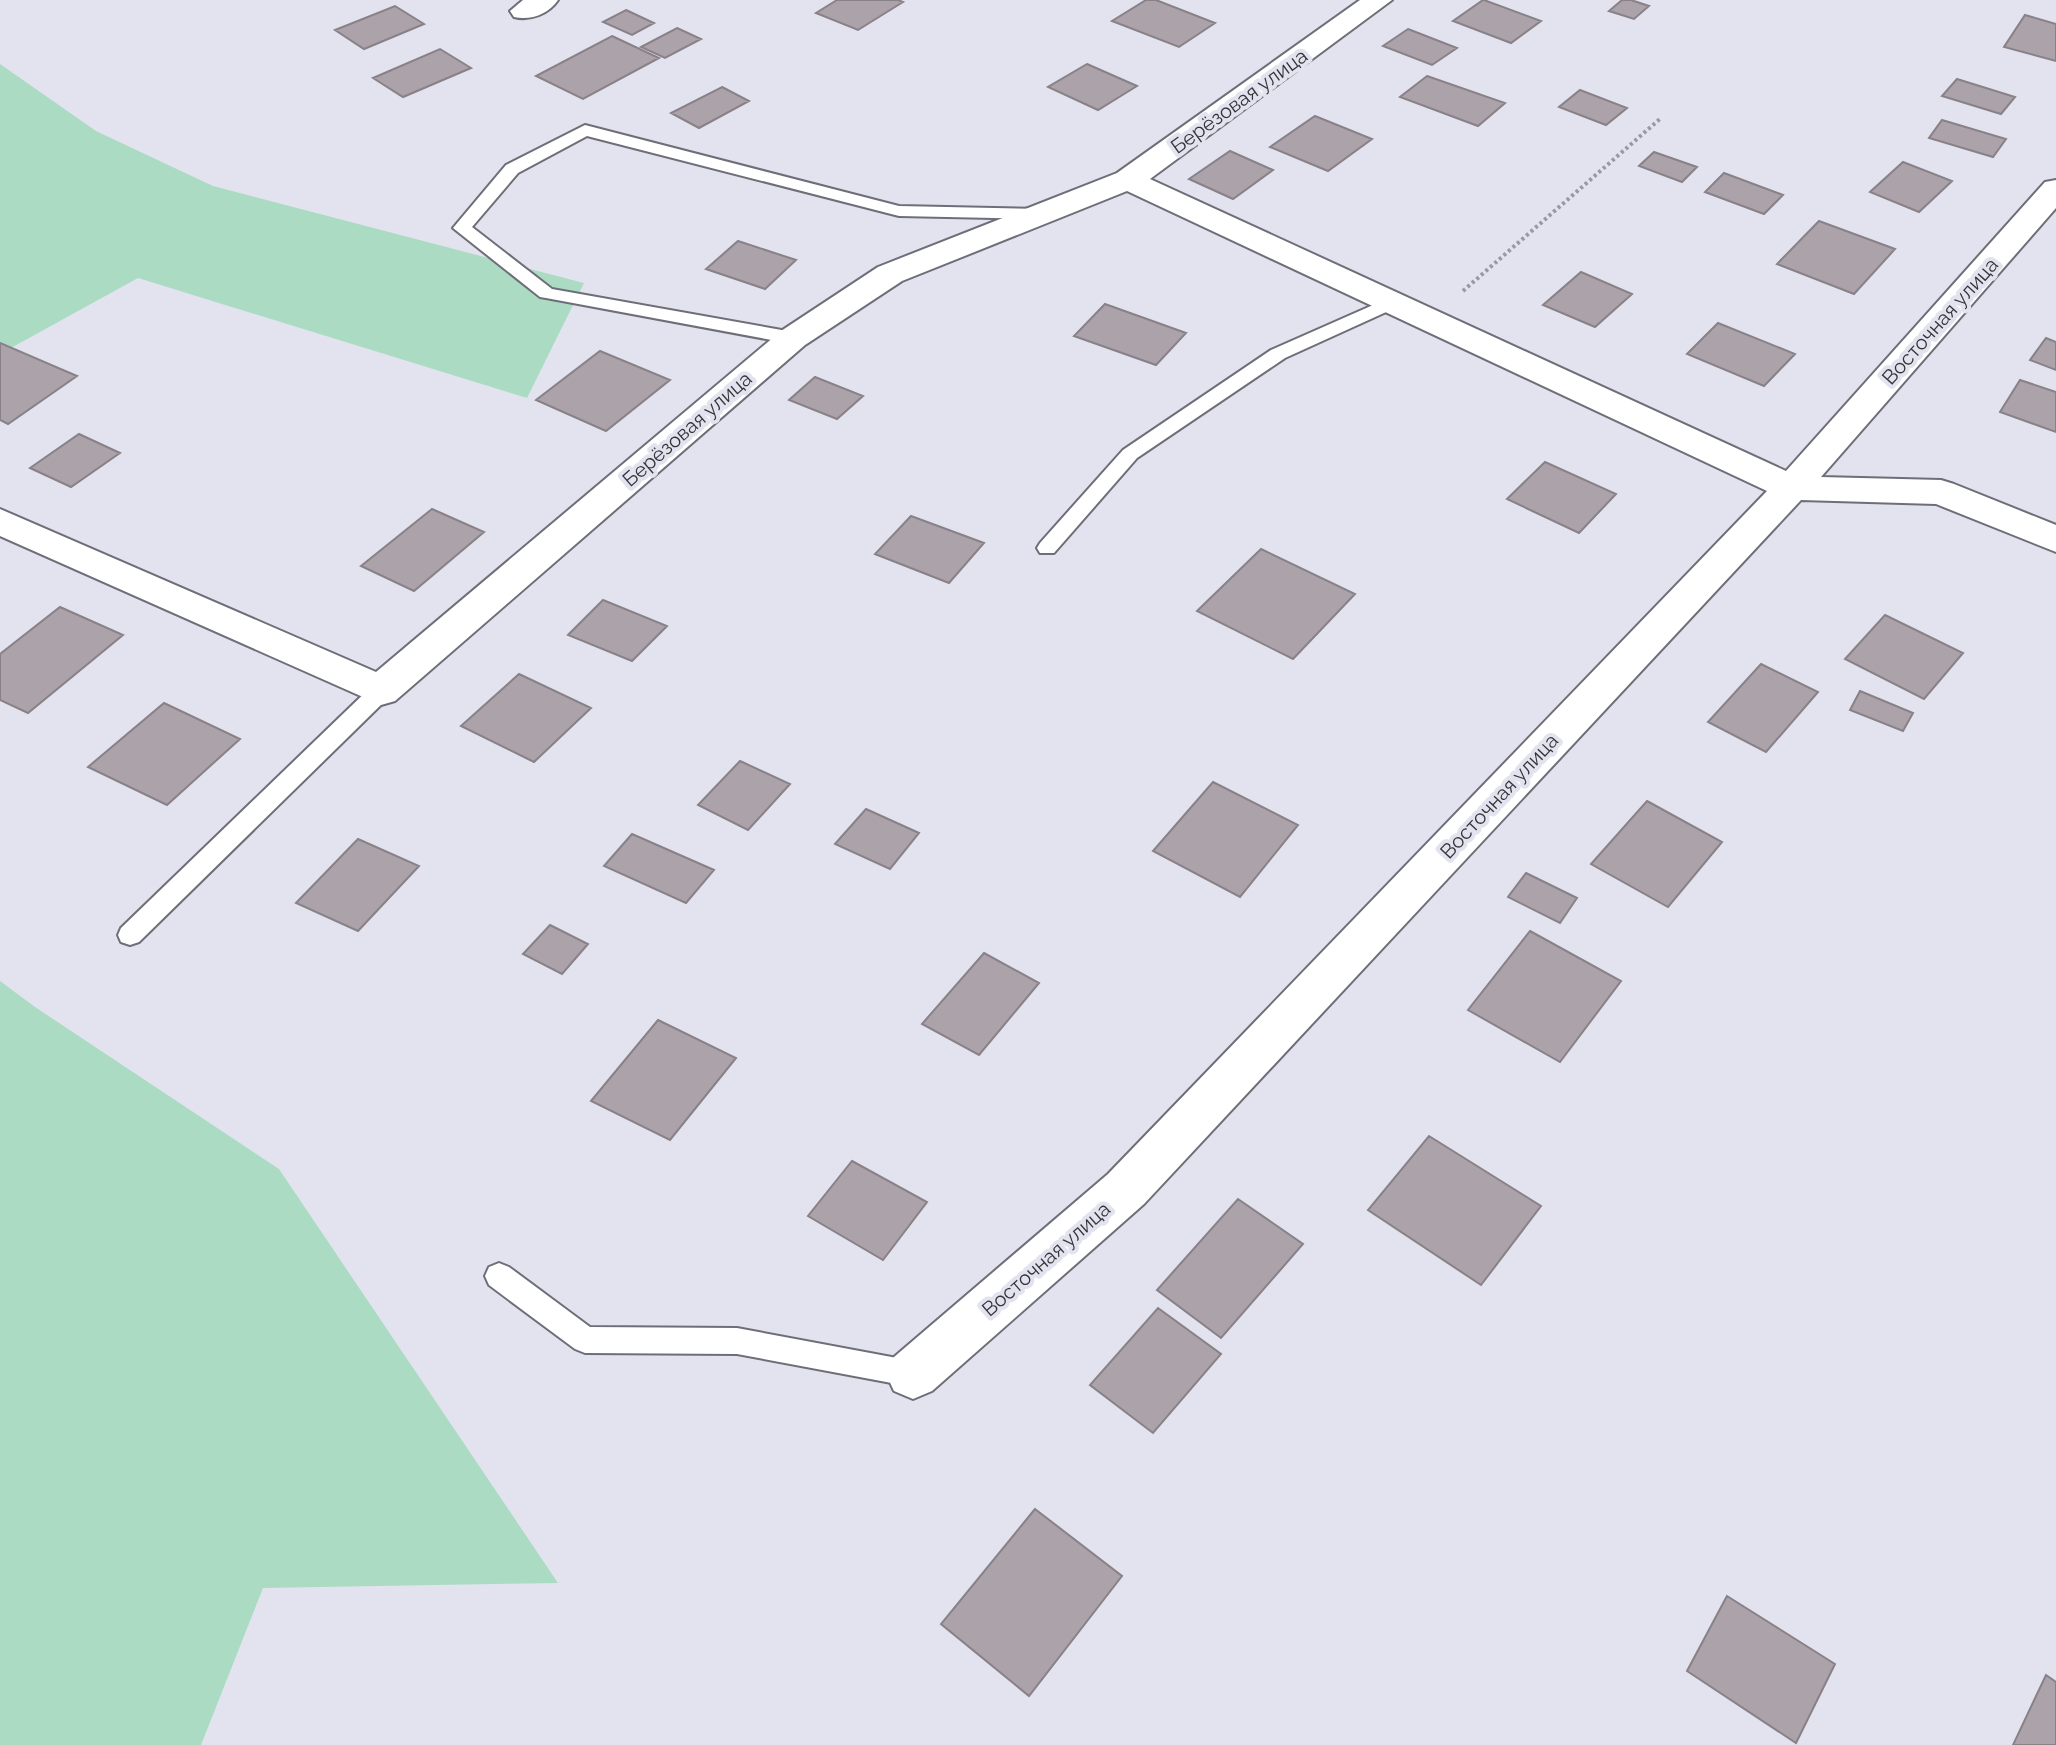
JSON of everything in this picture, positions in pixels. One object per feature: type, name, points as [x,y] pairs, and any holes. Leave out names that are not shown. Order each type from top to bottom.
[{"type":"street","name":"Берёзовая улица","points":[[381,691],[793,338],[890,274],[1128,180],[1378,0]]},
{"type":"street","points":[[1128,180],[1427,322],[1791,488],[1941,492],[2056,539]]},
{"type":"street","name":"Восточная улица","points":[[913,1374],[1126,1189],[1791,488],[2056,189]]},
{"type":"street","points":[[0,521],[381,691]]},
{"type":"lane","points":[[793,338],[546,293],[462,228],[512,169],[585,130],[899,211],[1043,214]]},
{"type":"lane","points":[[1047,548],[1130,454],[1278,354],[1389,304]]},
{"type":"lane","points":[[130,935],[381,691]]},
{"type":"lane","points":[[499,1276],[585,1340],[737,1341],[913,1374]]},
{"type":"path","points":[[1427,322],[1661,118]]},
{"type":"green space","points":[[0,64],[96,131],[213,186],[584,283],[527,398],[138,278],[0,354]]},
{"type":"green space","points":[[0,981],[279,1169],[558,1583],[263,1588],[201,1745],[0,1745]]},
{"type":"building","points":[[837,0],[903,2],[858,30],[816,13]]},
{"type":"building","points":[[1146,0],[1156,0],[1215,23],[1179,47],[1112,21]]},
{"type":"building","points":[[1483,0],[1541,21],[1511,43],[1453,21]]},
{"type":"building","points":[[1622,0],[1649,6],[1634,19],[1609,11]]},
{"type":"building","points":[[395,6],[424,24],[364,49],[335,30]]},
{"type":"building","points":[[626,10],[654,23],[632,35],[603,22]]},
{"type":"building","points":[[2025,15],[2056,24],[2056,61],[2004,47]]},
{"type":"building","points":[[677,28],[701,39],[665,58],[641,47]]},
{"type":"building","points":[[1408,29],[1457,48],[1432,65],[1383,46]]},
{"type":"building","points":[[612,36],[659,58],[583,99],[536,76]]},
{"type":"building","points":[[440,49],[471,68],[403,97],[373,78]]},
{"type":"building","points":[[1087,64],[1137,86],[1098,110],[1048,87]]},
{"type":"building","points":[[1427,76],[1505,103],[1478,126],[1400,97]]},
{"type":"building","points":[[1957,79],[2015,97],[2001,114],[1942,96]]},
{"type":"building","points":[[722,87],[749,101],[699,128],[671,113]]},
{"type":"building","points":[[1580,90],[1627,108],[1606,125],[1559,107]]},
{"type":"building","points":[[1315,116],[1372,139],[1328,171],[1270,147]]},
{"type":"building","points":[[1942,120],[2006,139],[1993,157],[1929,138]]},
{"type":"building","points":[[1230,151],[1273,170],[1233,199],[1189,179]]},
{"type":"building","points":[[1654,152],[1697,167],[1682,182],[1639,166]]},
{"type":"building","points":[[1903,162],[1952,181],[1919,212],[1870,192]]},
{"type":"building","points":[[1724,173],[1783,195],[1764,214],[1705,192]]},
{"type":"building","points":[[1819,221],[1895,249],[1854,294],[1777,264]]},
{"type":"building","points":[[738,241],[796,260],[765,289],[706,269]]},
{"type":"building","points":[[1581,272],[1632,294],[1595,327],[1543,305]]},
{"type":"building","points":[[1105,304],[1186,333],[1156,365],[1074,336]]},
{"type":"building","points":[[1718,323],[1795,354],[1764,386],[1687,354]]},
{"type":"building","points":[[2046,338],[2056,342],[2056,370],[2030,360]]},
{"type":"building","points":[[0,343],[77,376],[8,424],[0,420]]},
{"type":"building","points":[[600,351],[670,380],[606,431],[536,400]]},
{"type":"building","points":[[815,377],[863,396],[837,419],[789,400]]},
{"type":"building","points":[[2020,380],[2056,392],[2056,432],[2000,412]]},
{"type":"building","points":[[79,434],[120,453],[71,487],[30,468]]},
{"type":"building","points":[[1545,462],[1616,494],[1579,533],[1507,499]]},
{"type":"building","points":[[432,509],[484,532],[414,591],[361,566]]},
{"type":"building","points":[[911,516],[984,543],[949,583],[875,554]]},
{"type":"building","points":[[1261,549],[1355,594],[1293,659],[1197,611]]},
{"type":"building","points":[[603,600],[667,626],[632,661],[568,635]]},
{"type":"building","points":[[60,607],[123,635],[28,713],[0,700],[0,654]]},
{"type":"building","points":[[1885,615],[1963,653],[1924,699],[1845,659]]},
{"type":"building","points":[[1761,664],[1818,692],[1766,752],[1708,722]]},
{"type":"building","points":[[519,674],[591,708],[534,762],[461,726]]},
{"type":"building","points":[[1860,691],[1913,713],[1903,731],[1850,710]]},
{"type":"building","points":[[164,703],[240,739],[167,805],[88,767]]},
{"type":"building","points":[[740,761],[790,784],[748,830],[698,805]]},
{"type":"building","points":[[1213,782],[1298,825],[1240,897],[1153,851]]},
{"type":"building","points":[[1647,801],[1722,842],[1668,907],[1591,864]]},
{"type":"building","points":[[866,809],[919,833],[890,869],[835,844]]},
{"type":"building","points":[[632,834],[714,870],[686,903],[604,866]]},
{"type":"building","points":[[358,839],[419,866],[358,931],[296,903]]},
{"type":"building","points":[[1526,873],[1577,898],[1560,923],[1508,897]]},
{"type":"building","points":[[550,925],[588,944],[562,974],[523,954]]},
{"type":"building","points":[[1530,931],[1621,981],[1560,1062],[1468,1010]]},
{"type":"building","points":[[984,953],[1039,983],[979,1055],[922,1024]]},
{"type":"building","points":[[658,1020],[736,1058],[670,1140],[591,1101]]},
{"type":"building","points":[[1429,1136],[1541,1206],[1481,1285],[1368,1210]]},
{"type":"building","points":[[852,1161],[927,1202],[883,1260],[808,1216]]},
{"type":"building","points":[[1238,1199],[1303,1244],[1221,1338],[1157,1290]]},
{"type":"building","points":[[1158,1308],[1221,1354],[1153,1433],[1090,1385]]},
{"type":"building","points":[[1035,1509],[1122,1576],[1029,1696],[941,1624]]},
{"type":"building","points":[[1727,1596],[1835,1664],[1796,1743],[1687,1671]]},
{"type":"building","points":[[2046,1675],[2056,1682],[2056,1745],[2013,1745]]}]
